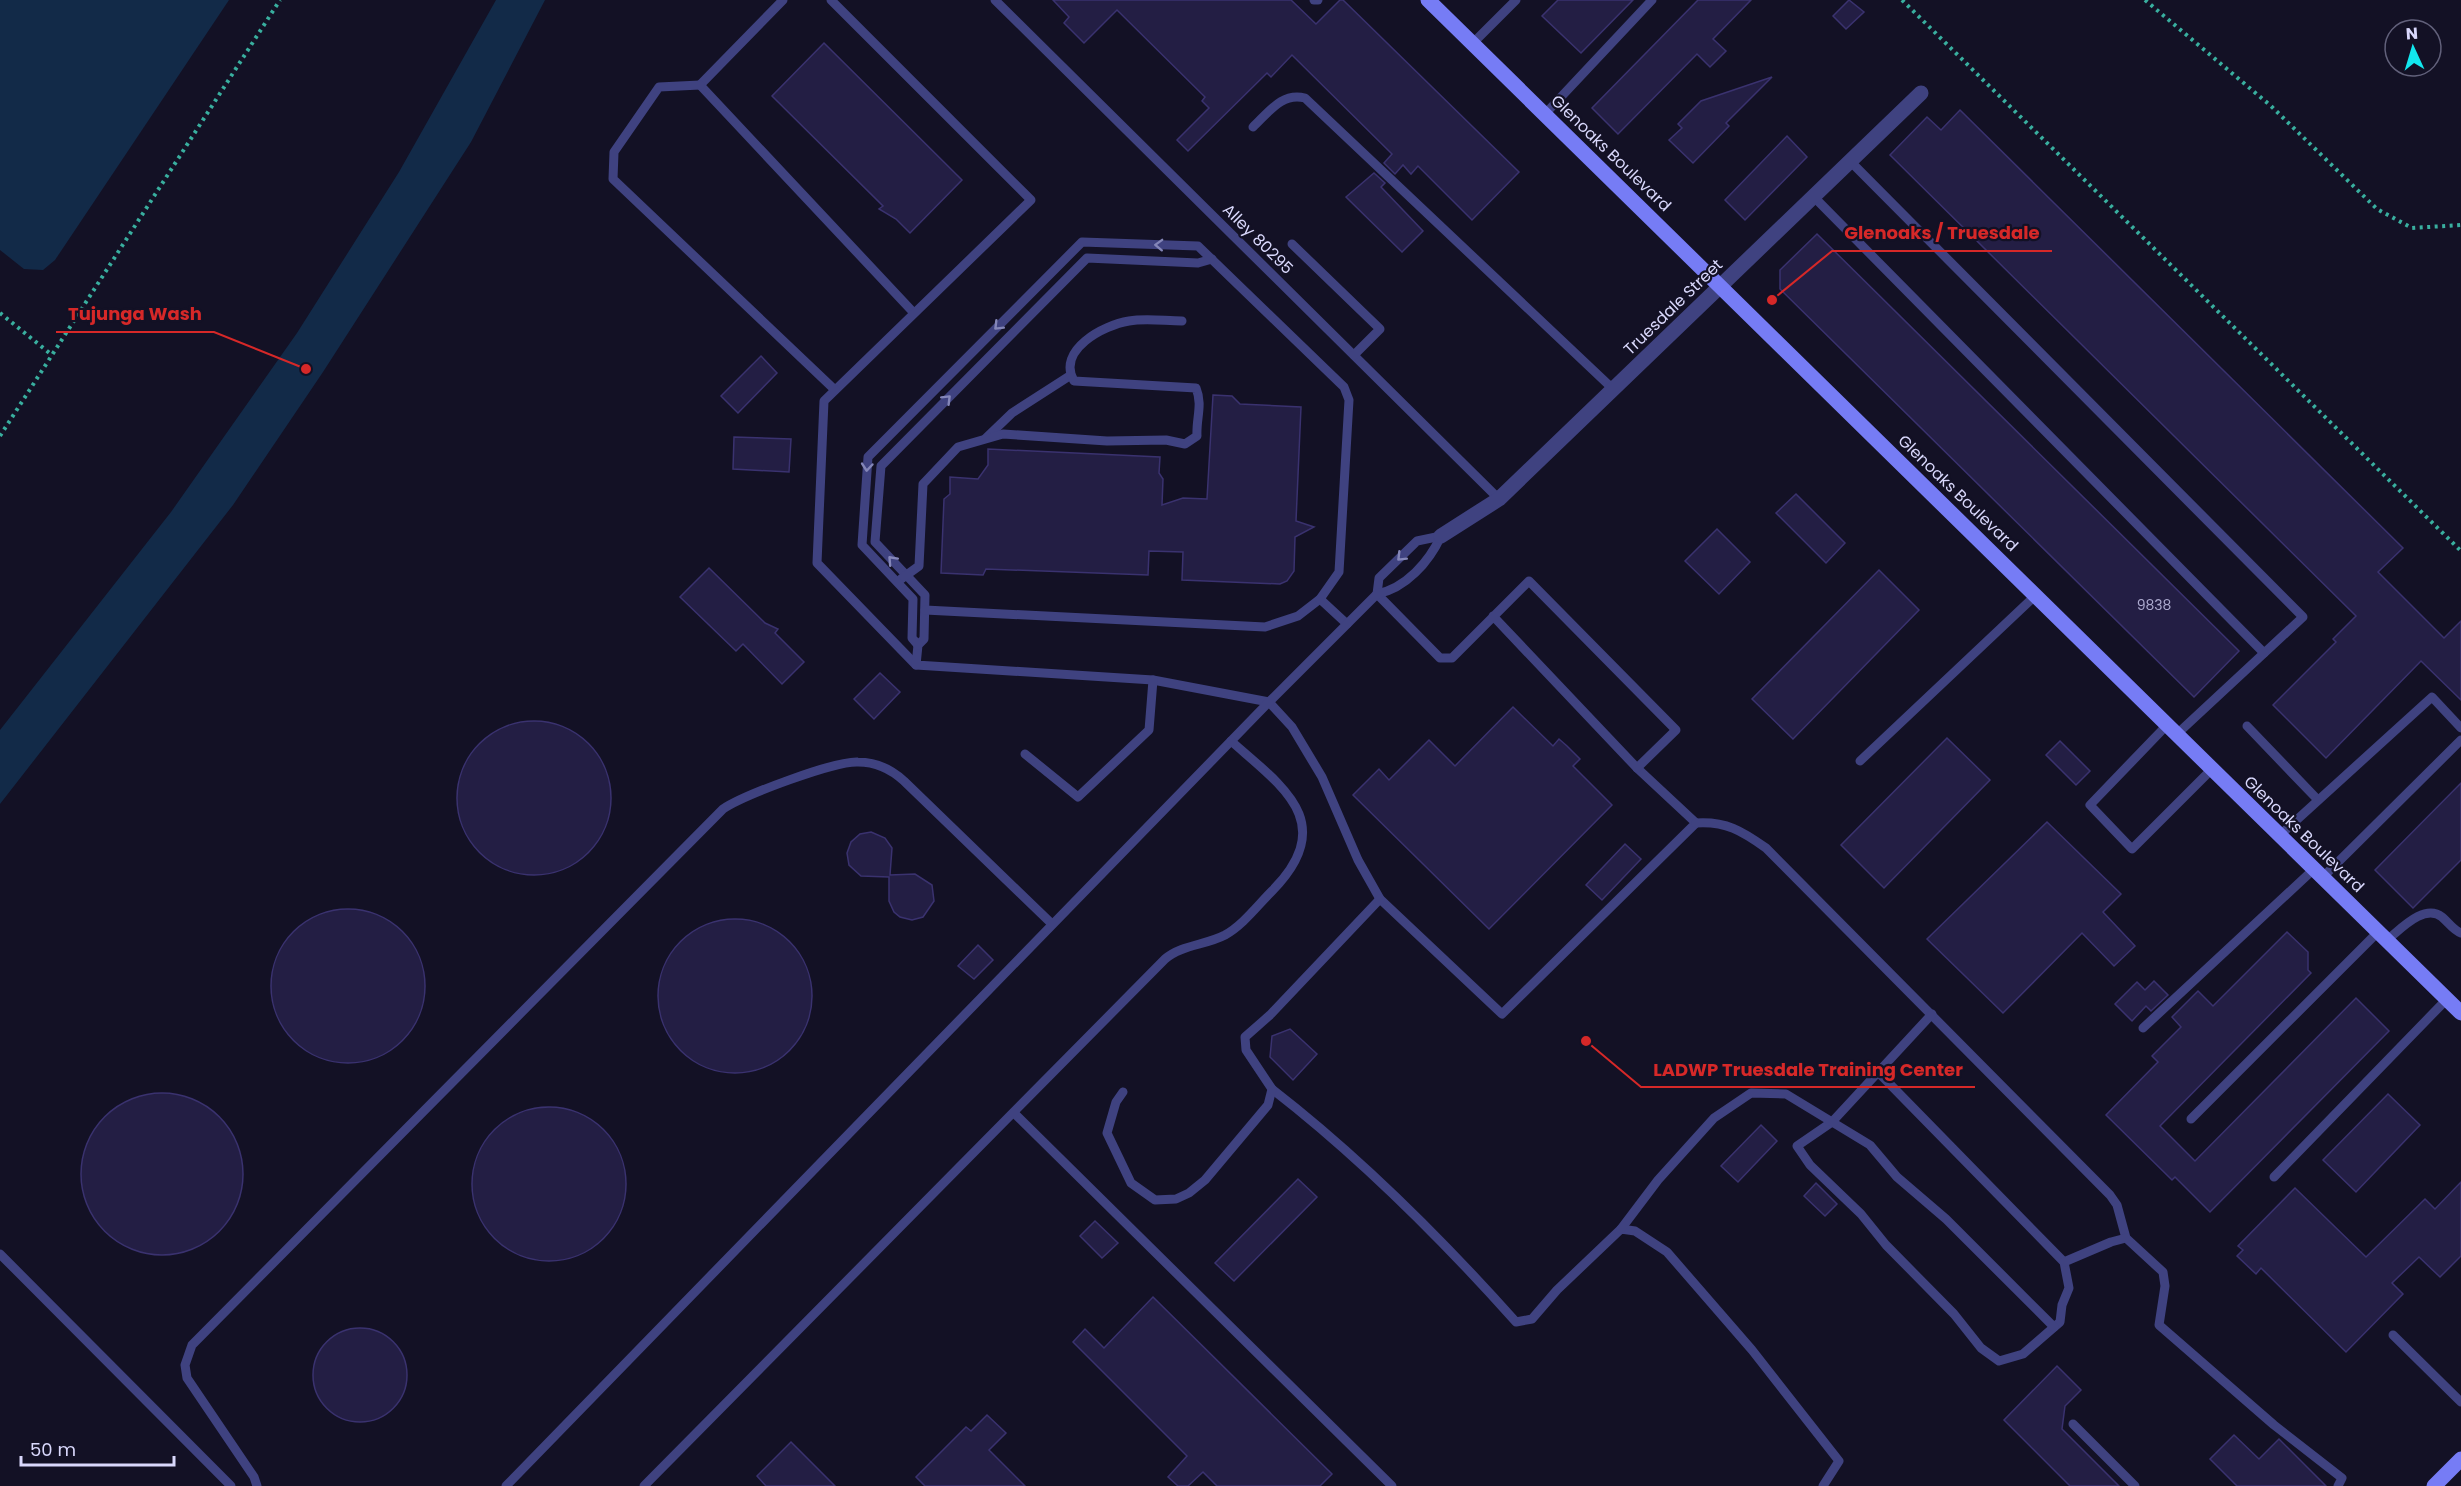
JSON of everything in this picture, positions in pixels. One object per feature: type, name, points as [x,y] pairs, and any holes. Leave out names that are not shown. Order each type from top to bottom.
[{"type":"main road","name":"Glenoaks Boulevard","points":[[1428,0],[2461,1013]]},
{"type":"main road","points":[[2434,1486],[2461,1459]]},
{"type":"street","name":"Truesdale Street","points":[[1441,536],[1499,499],[1921,93]]},
{"type":"lane","points":[[783,0],[700,85],[659,87],[614,152],[613,179],[835,390]]},
{"type":"lane","points":[[831,0],[1031,200],[913,312],[824,401],[817,563],[916,665],[1153,680],[1269,702],[1292,727],[1322,777],[1358,860],[1380,899],[1502,1014],[1696,823],[1717,822],[1744,832],[1766,848],[2110,1194],[2117,1205],[2126,1238],[2163,1272],[2165,1286],[2159,1325],[2274,1425],[2342,1478],[2338,1486]]},
{"type":"lane","name":"Alley 80295","points":[[995,0],[1499,499]]},
{"type":"lane","points":[[1473,43],[1515,0]]},
{"type":"lane","points":[[1545,114],[1652,0]]},
{"type":"lane","points":[[700,85],[913,312]]},
{"type":"lane","points":[[1253,127],[1283,99],[1293,95],[1305,98],[1613,389]]},
{"type":"lane","points":[[1850,161],[2303,617],[2264,653],[2172,729],[2090,805],[2132,849],[2212,769]]},
{"type":"lane","points":[[1814,197],[2264,653]]},
{"type":"lane","points":[[918,645],[912,638],[913,599],[862,545],[868,457],[1082,242],[1198,246],[1344,387],[1349,400],[1339,572],[1320,599],[1298,616],[1265,627],[925,610]]},
{"type":"lane","points":[[1292,244],[1380,329],[1354,355]]},
{"type":"lane","points":[[916,665],[918,645],[924,639],[925,596],[875,542],[881,466],[1087,258],[1198,263],[1212,259]]},
{"type":"lane","points":[[897,583],[919,566],[923,484],[958,447],[1003,434],[1107,441],[1166,440],[1185,444],[1197,436],[1196,422],[1201,400],[1196,388],[1074,381],[1069,362],[1075,351],[1109,325],[1132,320],[1182,321]]},
{"type":"lane","points":[[984,439],[1012,413],[1071,375]]},
{"type":"lane","points":[[1377,594],[1379,578],[1417,541],[1441,536]]},
{"type":"lane","points":[[506,1486],[1269,702],[1377,594],[1394,591],[1431,557],[1441,536]]},
{"type":"lane","points":[[1377,594],[1440,658],[1452,658],[1528,581],[1676,730],[1637,768]]},
{"type":"lane","points":[[1860,761],[2036,595]]},
{"type":"lane","points":[[1320,599],[1347,624]]},
{"type":"lane","points":[[1493,616],[1637,768],[1696,823]]},
{"type":"lane","points":[[1025,754],[1078,797],[1149,730],[1153,680]]},
{"type":"lane","points":[[2280,835],[2432,697],[2461,728]]},
{"type":"lane","points":[[2247,726],[2318,800]]},
{"type":"lane","points":[[2143,1028],[2319,873],[2461,740]]},
{"type":"lane","points":[[644,1486],[1165,959],[1231,931],[1287,876],[1297,862],[1302,835],[1296,806],[1284,788],[1231,741]]},
{"type":"lane","points":[[257,1486],[254,1477],[187,1378],[185,1365],[192,1345],[723,809],[758,791],[851,762],[884,768],[904,781],[1052,924]]},
{"type":"lane","points":[[1380,899],[1270,1015],[1245,1037],[1246,1050],[1272,1089],[1331,1134],[1378,1179],[1516,1322],[1532,1319],[1557,1290],[1621,1229],[1692,1140],[1714,1118],[1751,1093],[1786,1094],[1870,1146],[1897,1177],[1946,1219],[2054,1327]]},
{"type":"lane","points":[[2191,1119],[2383,936],[2425,914],[2440,915],[2461,933]]},
{"type":"lane","points":[[2274,1177],[2447,999]]},
{"type":"lane","points":[[1878,1072],[2064,1262],[2069,1288],[2062,1305],[2060,1322],[2023,1354],[1999,1361],[1982,1348],[1954,1314],[1886,1245],[1861,1214],[1797,1146],[1832,1122],[1878,1072],[1932,1014]]},
{"type":"lane","points":[[1123,1092],[1116,1102],[1107,1133],[1131,1183],[1155,1200],[1176,1199],[1189,1194],[1205,1180],[1268,1105],[1272,1089]]},
{"type":"lane","points":[[1014,1113],[1392,1486]]},
{"type":"lane","points":[[1621,1229],[1635,1232],[1667,1252],[1811,1423],[1839,1461],[1823,1486]]},
{"type":"lane","points":[[2064,1262],[2126,1238]]},
{"type":"lane","points":[[0,1254],[231,1486]]},
{"type":"lane","points":[[2393,1335],[2461,1402]]},
{"type":"lane","points":[[2073,1424],[2135,1486]]},
{"type":"path","points":[[0,436],[280,0]]},
{"type":"path","points":[[1902,0],[2461,551]]},
{"type":"path","points":[[2145,0],[2271,106],[2377,209],[2412,228],[2461,225]]},
{"type":"path","points":[[0,313],[52,355]]},
{"type":"water","points":[[0,0],[229,0],[55,260],[43,270],[24,269],[0,250]]},
{"type":"water","points":[[496,0],[545,0],[471,142],[323,372],[233,505],[0,804],[0,730],[171,512],[297,333],[399,172]]},
{"type":"building","points":[[1053,0],[1291,0],[1316,24],[1340,0],[1343,0],[1519,172],[1472,220],[1418,166],[1411,174],[1403,165],[1395,174],[1384,163],[1392,154],[1292,55],[1271,77],[1267,73],[1188,151],[1177,140],[1209,108],[1202,101],[1205,97],[1117,10],[1084,43],[1064,23],[1069,17]]},
{"type":"building","points":[[1558,0],[1633,0],[1581,53],[1542,16]]},
{"type":"building","points":[[1698,0],[1751,0],[1713,39],[1726,51],[1710,67],[1697,54],[1618,134],[1592,108]]},
{"type":"building","points":[[1849,0],[1864,12],[1846,29],[1833,16]]},
{"type":"building","points":[[824,43],[962,180],[910,233],[896,219],[879,209],[883,206],[772,96]]},
{"type":"building","points":[[1772,77],[1726,123],[1729,126],[1693,163],[1669,140],[1682,128],[1678,124],[1701,101]]},
{"type":"building","points":[[1960,110],[2403,548],[2378,572],[2444,638],[2461,621],[2461,700],[2421,661],[2326,758],[2273,705],[2336,642],[2333,639],[2356,616],[1890,155],[1927,117],[1941,130]]},
{"type":"building","points":[[1787,136],[1807,157],[1745,220],[1725,200]]},
{"type":"building","points":[[1374,173],[1385,183],[1381,187],[1423,231],[1402,252],[1346,197]]},
{"type":"building","points":[[1817,234],[2239,651],[2194,697],[1780,289],[1780,270]]},
{"type":"building","points":[[761,356],[777,373],[738,413],[721,396]]},
{"type":"building","points":[[1213,395],[1232,396],[1240,404],[1301,407],[1296,521],[1314,527],[1295,537],[1294,571],[1287,581],[1280,584],[1182,580],[1183,552],[1149,551],[1148,575],[986,569],[983,575],[941,573],[944,499],[950,494],[950,477],[978,479],[988,465],[988,449],[1160,457],[1159,473],[1163,479],[1162,505],[1183,498],[1207,499]]},
{"type":"building","points":[[734,437],[791,439],[789,472],[733,469]]},
{"type":"building","points":[[1796,494],[1845,543],[1826,563],[1776,513]]},
{"type":"building","points":[[1717,529],[1750,562],[1719,594],[1685,561]]},
{"type":"building","points":[[709,568],[765,623],[778,629],[775,633],[804,662],[782,684],[743,644],[736,651],[680,597]]},
{"type":"building","points":[[1879,570],[1919,610],[1793,739],[1752,699]]},
{"type":"building","points":[[880,673],[900,692],[874,719],[854,699]]},
{"type":"building","points":[[1513,707],[1553,746],[1559,739],[1567,746],[1580,759],[1573,766],[1612,805],[1489,929],[1353,795],[1379,769],[1389,780],[1429,740],[1455,766]]},
{"type":"building","points":[[534,721],[549,722],[564,727],[589,743],[605,768],[610,783],[610,813],[605,828],[589,853],[564,869],[549,874],[534,875],[519,874],[504,869],[479,853],[463,828],[458,813],[457,798],[458,783],[463,768],[479,743],[504,727],[519,722]]},
{"type":"building","points":[[1947,738],[1990,780],[1884,888],[1841,845]]},
{"type":"building","points":[[2060,741],[2090,771],[2076,785],[2046,755]]},
{"type":"building","points":[[2461,783],[2461,860],[2413,908],[2375,870]]},
{"type":"building","points":[[2047,822],[2121,894],[2103,912],[2135,946],[2114,966],[2082,933],[2003,1013],[1927,939]]},
{"type":"building","points":[[871,832],[885,838],[892,848],[890,875],[915,874],[932,885],[934,901],[923,917],[912,920],[900,917],[894,912],[889,901],[889,877],[861,876],[849,865],[847,853],[851,842],[860,834]]},
{"type":"building","points":[[1625,844],[1641,859],[1602,900],[1586,885]]},
{"type":"building","points":[[348,909],[363,910],[378,915],[403,931],[419,956],[424,971],[424,1001],[419,1016],[403,1041],[378,1057],[363,1062],[348,1063],[333,1062],[318,1057],[293,1041],[277,1016],[272,1001],[271,986],[272,971],[277,956],[293,931],[318,915],[333,910]]},
{"type":"building","points":[[735,919],[750,920],[765,925],[790,941],[806,966],[811,981],[811,1011],[806,1026],[790,1051],[765,1067],[750,1072],[735,1073],[720,1072],[705,1067],[680,1051],[664,1026],[659,1011],[658,996],[659,981],[664,966],[680,941],[705,925],[720,920]]},
{"type":"building","points":[[2287,932],[2308,952],[2308,970],[2311,973],[2160,1126],[2195,1161],[2356,998],[2389,1031],[2210,1212],[2175,1177],[2172,1180],[2106,1115],[2158,1062],[2152,1056],[2181,1027],[2172,1017],[2198,991],[2213,1006]]},
{"type":"building","points":[[978,945],[993,960],[974,979],[958,966]]},
{"type":"building","points":[[2154,981],[2168,995],[2151,1011],[2146,1006],[2132,1021],[2115,1004],[2137,982],[2145,990]]},
{"type":"building","points":[[1290,1029],[1317,1054],[1293,1080],[1270,1057],[1272,1036]]},
{"type":"building","points":[[162,1093],[178,1094],[193,1099],[207,1106],[219,1117],[230,1129],[237,1143],[242,1158],[242,1190],[237,1205],[230,1219],[219,1231],[207,1242],[193,1249],[178,1254],[162,1255],[146,1254],[131,1249],[117,1242],[105,1231],[94,1219],[87,1205],[82,1190],[81,1174],[82,1158],[87,1143],[94,1129],[105,1117],[117,1106],[131,1099],[146,1094]]},
{"type":"building","points":[[2388,1094],[2420,1125],[2356,1192],[2323,1160]]},
{"type":"building","points":[[549,1107],[564,1108],[579,1113],[604,1129],[620,1154],[625,1169],[625,1199],[620,1214],[604,1239],[579,1255],[564,1260],[549,1261],[534,1260],[519,1255],[494,1239],[478,1214],[473,1199],[472,1184],[473,1169],[478,1154],[494,1129],[519,1113],[534,1108]]},
{"type":"building","points":[[1761,1125],[1777,1141],[1738,1182],[1721,1166]]},
{"type":"building","points":[[1298,1179],[1317,1197],[1234,1281],[1215,1263]]},
{"type":"building","points":[[2461,1182],[2461,1256],[2440,1277],[2419,1257],[2392,1283],[2403,1294],[2346,1352],[2261,1268],[2256,1274],[2237,1256],[2243,1250],[2238,1246],[2295,1188],[2366,1257],[2425,1199],[2435,1209]]},
{"type":"building","points":[[1816,1183],[1837,1204],[1825,1216],[1804,1196]]},
{"type":"building","points":[[1095,1221],[1118,1243],[1102,1258],[1080,1236]]},
{"type":"building","points":[[1153,1297],[1332,1474],[1320,1486],[1217,1486],[1203,1472],[1188,1486],[1178,1486],[1168,1477],[1187,1456],[1073,1342],[1085,1329],[1104,1348]]},
{"type":"building","points":[[360,1328],[378,1332],[393,1342],[403,1357],[407,1375],[403,1393],[393,1408],[378,1418],[360,1422],[342,1418],[327,1408],[317,1393],[313,1375],[317,1357],[327,1342],[342,1332]]},
{"type":"building","points":[[2057,1366],[2081,1390],[2065,1406],[2062,1429],[2119,1486],[2070,1486],[2004,1420]]},
{"type":"building","points":[[987,1415],[1006,1433],[989,1450],[1025,1486],[925,1486],[916,1477],[966,1427],[971,1431]]},
{"type":"building","points":[[2234,1435],[2259,1459],[2279,1439],[2326,1486],[2237,1486],[2210,1459]]},
{"type":"building","points":[[791,1442],[835,1486],[766,1486],[757,1476]]},
{"type":"place","name":"Glenoaks / Truesdale","points":[[1772,300]]},
{"type":"place","name":"Tujunga Wash","points":[[306,369]]},
{"type":"place","name":"LADWP Truesdale Training Center","points":[[1586,1041]]}]
